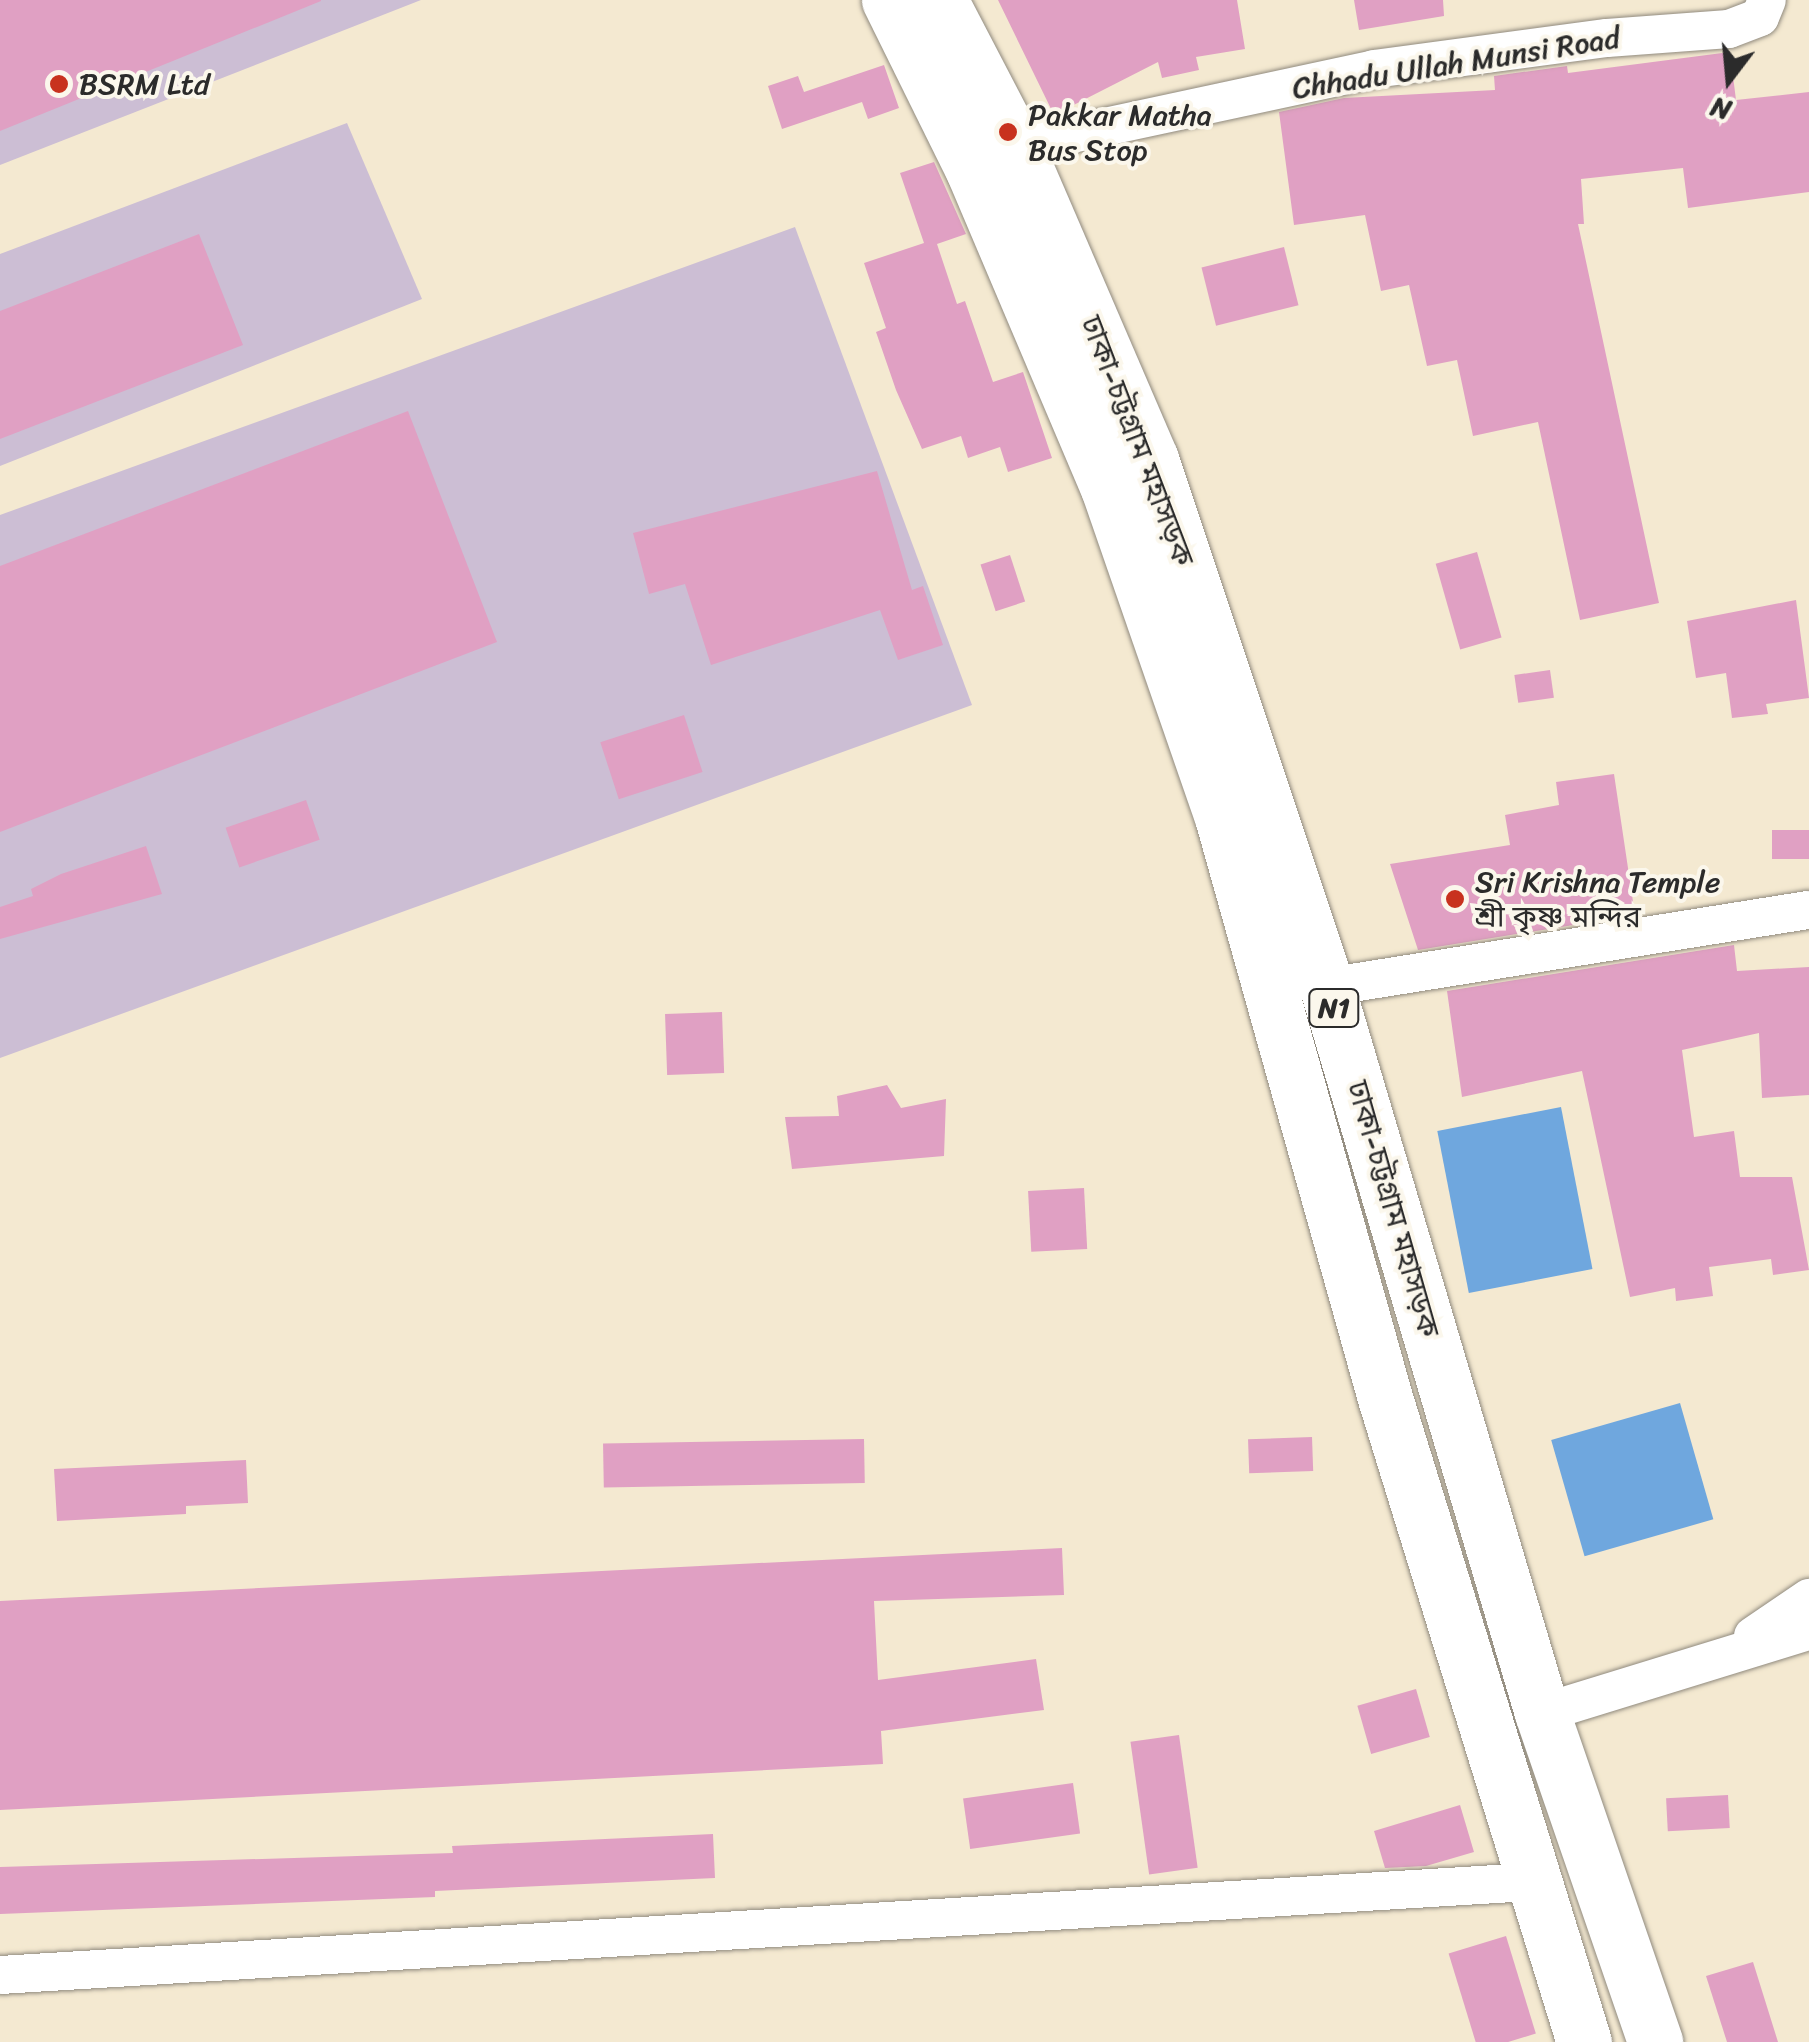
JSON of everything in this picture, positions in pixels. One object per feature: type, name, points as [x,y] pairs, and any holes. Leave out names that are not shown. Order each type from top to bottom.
[{"type":"highway","name":"ঢাকা-চট্টগ্রাম মহাসড়ক","points":[[889,0],[972,170],[1108,488],[1222,816],[1530,1882],[1584,2042]]},
{"type":"highway","name":"ঢাকা-চট্টগ্রাম মহাসড়ক","points":[[940,0],[1016,146],[1151,459],[1327,987],[1542,1713],[1656,2042]]},
{"type":"street","name":"Chhadu Ullah Munsi Road","points":[[1016,146],[1374,69],[1606,38],[1729,30],[1760,17],[1767,0]]},
{"type":"street","points":[[1327,987],[1809,910]]},
{"type":"street","points":[[1718,1659],[1809,1598]]},
{"type":"street","points":[[1542,1713],[1809,1631]]},
{"type":"street","points":[[0,1975],[1530,1882]]},
{"type":"shaded area","points":[[0,0],[421,0],[0,165]]},
{"type":"shaded area","points":[[347,123],[422,299],[0,466],[0,254]]},
{"type":"shaded area","points":[[795,227],[972,705],[0,1058],[0,515]]},
{"type":"water","points":[[1561,1107],[1592,1269],[1469,1293],[1437,1131]]},
{"type":"water","points":[[1680,1403],[1713,1519],[1585,1556],[1551,1440]]},
{"type":"building","name":"BSRM Ltd","points":[[0,0],[321,0],[321,1],[0,131]]},
{"type":"building","points":[[998,0],[1237,0],[1245,49],[1196,57],[1199,70],[1162,78],[1158,62],[1054,115]]},
{"type":"building","points":[[1354,0],[1443,0],[1444,16],[1359,30]]},
{"type":"building","points":[[1730,52],[1736,100],[1809,92],[1809,192],[1688,208],[1683,168],[1581,179],[1584,224],[1578,224],[1659,603],[1580,620],[1538,422],[1473,436],[1457,360],[1427,366],[1409,285],[1381,291],[1365,215],[1294,225],[1279,112],[1344,98],[1495,90],[1494,76],[1567,66],[1568,73]]},
{"type":"building","points":[[884,65],[899,108],[868,119],[862,102],[782,129],[768,86],[798,76],[804,92]]},
{"type":"building","points":[[934,162],[966,234],[937,244],[957,304],[965,301],[993,382],[1023,372],[1052,458],[1008,472],[1000,447],[968,458],[961,436],[922,449],[876,332],[886,328],[864,263],[924,243],[900,173]]},
{"type":"building","points":[[199,234],[243,345],[0,439],[0,311]]},
{"type":"building","points":[[1284,247],[1299,305],[1216,326],[1202,268]]},
{"type":"building","points":[[408,411],[497,642],[0,832],[0,566]]},
{"type":"building","points":[[877,471],[912,590],[923,586],[943,645],[898,660],[880,610],[711,665],[685,584],[649,594],[633,533]]},
{"type":"building","points":[[1477,552],[1502,638],[1460,649],[1436,564]]},
{"type":"building","points":[[1010,555],[1025,602],[996,611],[981,565]]},
{"type":"building","points":[[1796,600],[1809,698],[1766,704],[1768,714],[1732,718],[1726,673],[1696,678],[1687,621]]},
{"type":"building","points":[[1550,670],[1554,698],[1518,703],[1514,675]]},
{"type":"building","points":[[684,715],[703,772],[619,799],[600,742]]},
{"type":"building","points":[[1614,774],[1635,915],[1418,950],[1390,864],[1510,845],[1505,815],[1559,805],[1556,782]]},
{"type":"building","points":[[306,800],[320,840],[239,867],[226,828]]},
{"type":"building","points":[[1772,830],[1809,830],[1809,859],[1772,859]]},
{"type":"building","points":[[146,846],[162,894],[0,939],[0,907],[33,896],[31,889],[61,874]]},
{"type":"building","points":[[1734,945],[1737,971],[1809,967],[1809,1095],[1762,1098],[1759,1033],[1682,1050],[1694,1137],[1734,1131],[1740,1177],[1792,1177],[1809,1270],[1773,1275],[1771,1259],[1709,1267],[1713,1296],[1676,1301],[1675,1288],[1630,1297],[1582,1071],[1462,1097],[1447,991]]},
{"type":"building","points":[[722,1012],[724,1073],[667,1075],[665,1014]]},
{"type":"building","points":[[887,1085],[901,1108],[946,1099],[944,1156],[792,1169],[785,1117],[839,1116],[837,1096]]},
{"type":"building","points":[[1084,1188],[1087,1249],[1031,1252],[1028,1191]]},
{"type":"building","points":[[1312,1437],[1313,1471],[1249,1473],[1248,1439]]},
{"type":"building","points":[[864,1439],[865,1483],[604,1488],[603,1444]]},
{"type":"building","points":[[246,1460],[248,1503],[186,1506],[186,1514],[57,1521],[54,1469]]},
{"type":"building","points":[[1062,1548],[1064,1595],[874,1601],[878,1680],[1036,1659],[1044,1710],[881,1731],[883,1764],[0,1810],[0,1601]]},
{"type":"building","points":[[1416,1689],[1430,1737],[1371,1754],[1357,1706]]},
{"type":"building","points":[[1179,1735],[1198,1868],[1149,1875],[1130,1742]]},
{"type":"building","points":[[1073,1783],[1080,1834],[970,1849],[963,1798]]},
{"type":"building","points":[[1728,1795],[1730,1828],[1668,1831],[1666,1798]]},
{"type":"building","points":[[1460,1805],[1474,1852],[1426,1866],[1385,1868],[1374,1831]]},
{"type":"building","points":[[713,1834],[715,1878],[435,1891],[435,1897],[0,1914],[0,1867],[453,1853],[452,1846]]},
{"type":"building","points":[[1506,1936],[1536,2034],[1508,2042],[1476,2042],[1449,1954]]},
{"type":"building","points":[[1753,1962],[1778,2042],[1727,2042],[1706,1976]]},
{"type":"place","name":"BSRM Ltd","points":[[59,84]]},
{"type":"place","name":"Pakkar Matha Bus Stop","points":[[1008,132]]},
{"type":"place","name":"Sri Krishna Temple শ্রী কৃষ্ণ মন্দির","points":[[1455,899]]}]
